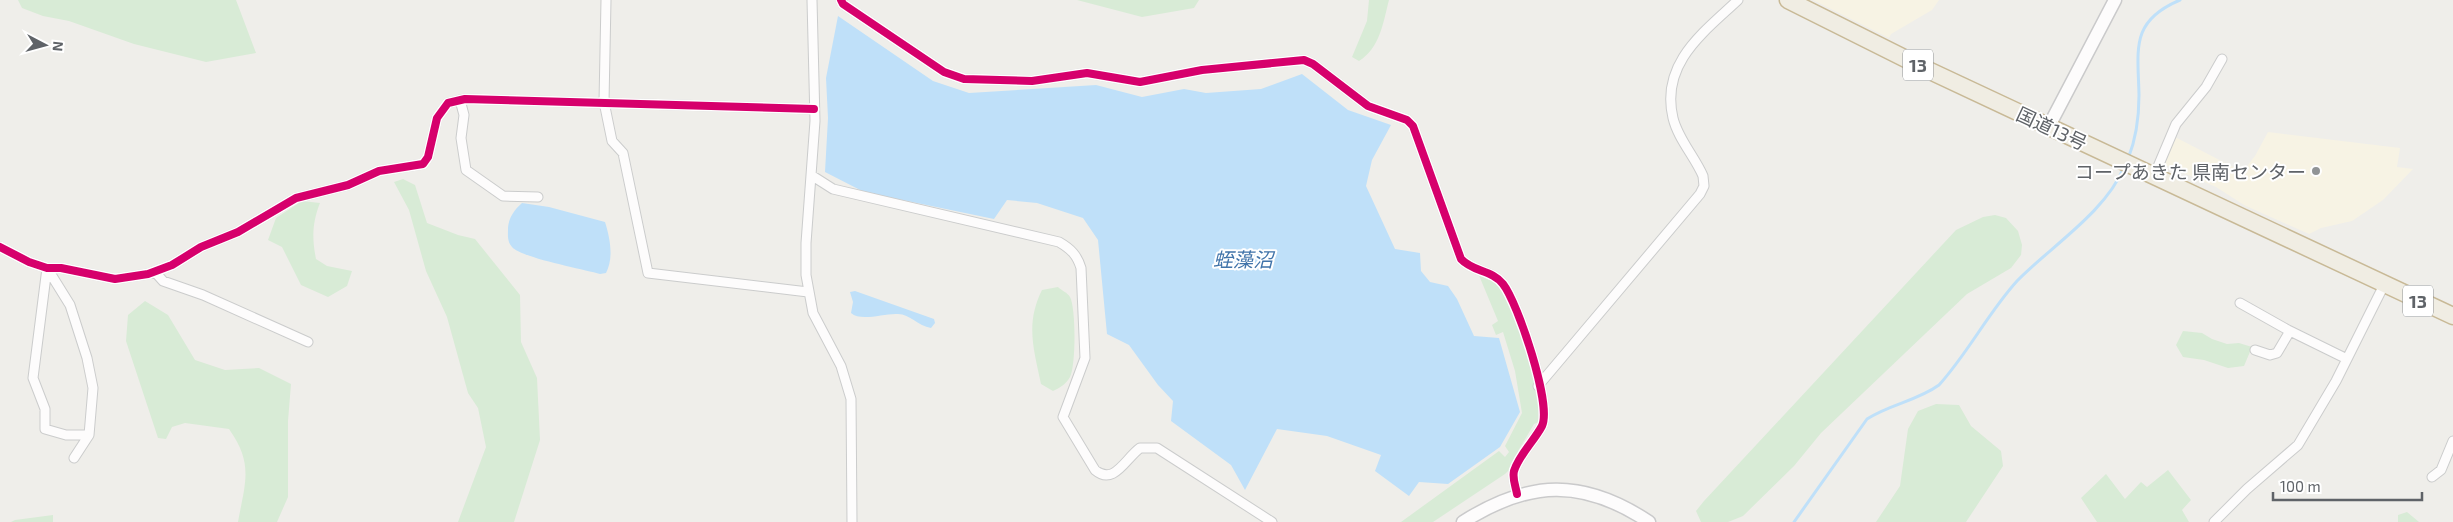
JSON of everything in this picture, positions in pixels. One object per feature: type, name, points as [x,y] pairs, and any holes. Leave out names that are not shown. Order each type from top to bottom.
[{"type":"highway","name":"国道13号","points":[[1788,0],[1928,70],[2453,316]]},
{"type":"street","points":[[606,0],[604,102],[612,140],[623,153],[648,273],[808,292]]},
{"type":"street","points":[[812,0],[814,109],[806,243],[808,292],[813,313],[841,366],[851,399],[852,522]]},
{"type":"street","points":[[841,0],[843,4],[944,72],[964,79],[1032,81],[1087,73],[1140,82],[1202,70],[1304,60],[1313,64],[1368,106],[1407,120],[1413,126],[1461,259],[1474,269],[1497,278],[1504,285],[1525,333],[1534,360],[1544,415],[1543,424],[1514,471],[1517,494]]},
{"type":"street","points":[[1538,386],[1700,194],[1704,186],[1703,176],[1673,118],[1674,80],[1687,49],[1738,0]]},
{"type":"street","points":[[2049,126],[2115,0]]},
{"type":"street","points":[[2148,173],[2176,124],[2206,87],[2222,59]]},
{"type":"street","points":[[460,100],[464,115],[461,138],[466,170],[504,196],[538,197]]},
{"type":"street","points":[[0,247],[28,262],[47,268],[61,268],[115,280],[156,272],[172,265],[201,247],[238,232],[296,198],[348,185],[379,171],[424,164],[428,157],[437,118],[448,103],[460,100],[604,102],[814,109]]},
{"type":"street","points":[[811,175],[833,189],[1059,242],[1070,249],[1078,258],[1081,268],[1085,358],[1063,417],[1095,470],[1102,475],[1115,474],[1140,448],[1157,448],[1272,522]]},
{"type":"street","points":[[47,268],[70,304],[87,358],[93,388],[89,435],[74,458]]},
{"type":"street","points":[[47,268],[33,378],[45,409],[45,428],[66,435],[89,435]]},
{"type":"street","points":[[156,272],[163,281],[203,295],[308,342]]},
{"type":"street","points":[[2214,522],[2247,489],[2298,445],[2313,422],[2347,359],[2384,285]]},
{"type":"street","points":[[2240,303],[2290,331],[2347,359]]},
{"type":"street","points":[[2255,350],[2274,354],[2280,350],[2290,331]]},
{"type":"street","points":[[2432,477],[2441,470],[2453,441]]},
{"type":"street","points":[[1463,522],[1490,505],[1517,494],[1544,490],[1576,491],[1601,497],[1630,509],[1649,522]]},
{"type":"shaded area","points":[[1813,0],[1939,0],[1932,10],[1891,34],[1889,38]]},
{"type":"shaded area","points":[[2268,132],[2400,148],[2397,167],[2413,169],[2383,200],[2352,221],[2321,228],[2309,234],[2244,205],[2216,187],[2163,164],[2175,137],[2237,169],[2244,170],[2255,156]]},
{"type":"green space","points":[[18,0],[236,0],[256,53],[206,62],[134,44],[69,21],[43,16],[22,8]]},
{"type":"green space","points":[[1077,0],[1199,0],[1194,8],[1142,17]]},
{"type":"green space","points":[[1369,0],[1389,0],[1380,34],[1372,49],[1359,61],[1352,57],[1367,21]]},
{"type":"green space","points":[[403,179],[415,185],[427,223],[458,235],[475,239],[520,295],[521,342],[537,378],[540,440],[514,522],[458,522],[486,447],[478,408],[468,393],[447,317],[426,271],[409,210],[394,182]]},
{"type":"green space","points":[[302,201],[320,203],[315,217],[314,231],[316,259],[327,266],[352,271],[347,286],[328,297],[301,285],[282,247],[268,240],[276,218]]},
{"type":"green space","points":[[1995,215],[2006,218],[2018,231],[2022,245],[2021,255],[2011,268],[1967,294],[1821,433],[1794,466],[1743,516],[1728,522],[1701,522],[1696,511],[1704,501],[1956,230],[1983,217]]},
{"type":"green space","points":[[1478,273],[1495,281],[1501,288],[1523,337],[1538,395],[1539,422],[1534,424],[1518,451],[1518,457],[1505,474],[1433,522],[1401,522],[1499,451],[1505,457],[1509,452],[1505,446],[1522,413],[1515,371],[1503,332],[1496,335],[1492,325],[1498,321]]},
{"type":"green space","points":[[1058,287],[1069,296],[1072,303],[1074,349],[1070,377],[1063,386],[1053,391],[1041,384],[1032,326],[1037,302],[1042,290]]},
{"type":"green space","points":[[145,301],[168,315],[195,360],[225,370],[259,368],[291,384],[288,421],[288,497],[277,522],[238,522],[246,474],[242,453],[229,429],[185,423],[172,427],[166,439],[158,438],[126,341],[128,315]]},
{"type":"green space","points":[[2183,331],[2202,333],[2227,344],[2239,343],[2252,347],[2244,366],[2228,368],[2204,360],[2183,357],[2176,345]]},
{"type":"green space","points":[[1936,404],[1959,405],[1971,426],[2001,451],[2003,466],[1966,522],[1876,522],[1900,486],[1908,429],[1918,411]]},
{"type":"green space","points":[[2168,470],[2191,500],[2182,510],[2189,522],[2097,522],[2081,498],[2106,474],[2125,499],[2141,482],[2147,487]]},
{"type":"green space","points":[[2407,512],[2419,522],[2398,522],[2398,515]]},
{"type":"green space","points":[[53,515],[53,522],[11,522],[15,520]]},
{"type":"water","name":"蛭藻沼","points":[[838,16],[933,81],[969,93],[1096,85],[1142,97],[1184,89],[1206,93],[1261,89],[1302,74],[1348,110],[1391,125],[1372,160],[1366,186],[1395,249],[1420,253],[1421,271],[1430,282],[1448,286],[1457,299],[1474,336],[1499,338],[1520,412],[1500,447],[1448,484],[1419,482],[1409,496],[1375,471],[1381,455],[1327,436],[1277,429],[1245,490],[1231,465],[1171,421],[1173,401],[1158,385],[1129,345],[1107,334],[1098,240],[1083,218],[1037,203],[1007,200],[994,219],[864,192],[825,172],[828,118],[826,78]]},
{"type":"water","points":[[522,203],[549,207],[605,222],[611,254],[606,273],[600,274],[540,259],[512,247],[508,238],[508,225],[512,214]]},
{"type":"water","points":[[855,291],[934,319],[935,323],[931,328],[926,327],[906,316],[898,314],[867,317],[855,316],[851,313],[853,302],[850,292]]},
{"type":"waterway","points":[[2128,159],[2138,120],[2138,50],[2140,38],[2152,17],[2180,0]]},
{"type":"waterway","points":[[1794,522],[1867,419],[1922,395],[1939,385],[2017,281],[2091,214],[2116,183],[2124,167]]},
{"type":"cycle path","points":[[841,0],[843,4],[944,72],[964,79],[1032,81],[1087,73],[1140,82],[1202,70],[1304,60],[1313,64],[1368,106],[1407,120],[1413,126],[1461,259],[1471,266],[1499,279],[1503,284],[1517,311],[1532,354],[1544,415],[1542,426],[1519,459],[1514,471],[1517,494]]},
{"type":"cycle path","points":[[0,247],[29,262],[47,268],[61,268],[115,279],[148,274],[172,265],[201,247],[238,232],[296,198],[348,185],[379,171],[423,164],[428,157],[437,118],[448,103],[465,99],[814,109]]},
{"type":"place","name":"コープあきた 県南センター","points":[[2316,171]]}]
